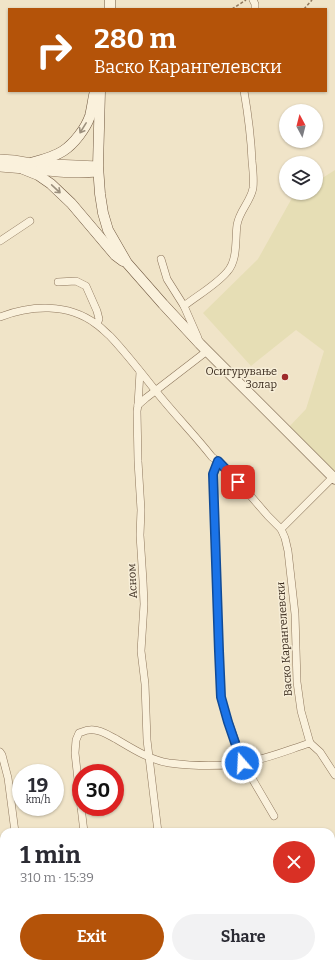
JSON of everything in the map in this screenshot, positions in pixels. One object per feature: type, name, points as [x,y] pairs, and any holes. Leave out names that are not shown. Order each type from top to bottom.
[{"type":"main road","points":[[95,92],[89,117],[83,129],[71,145],[57,154],[27,166],[51,184],[71,203],[115,255],[127,263]]},
{"type":"main road","points":[[100,92],[98,170],[100,194],[108,230],[127,263],[203,347],[334,478]]},
{"type":"street","points":[[184,306],[220,279],[233,263],[238,222],[253,190],[252,145],[244,92]]},
{"type":"street","points":[[0,159],[14,160],[27,166]]},
{"type":"street","points":[[0,166],[98,170]]},
{"type":"street","points":[[0,241],[30,220]]},
{"type":"street","points":[[138,405],[203,347],[184,306],[167,279],[161,259]]},
{"type":"street","points":[[58,282],[76,281],[86,286],[97,311],[99,319],[97,324]]},
{"type":"street","name":"Васко Карангелевски","points":[[0,317],[29,309],[60,309],[86,317],[97,324],[123,349],[155,391],[212,457],[218,461],[281,529],[288,551],[295,614],[297,682],[300,711],[310,743]]},
{"type":"street","name":"Асном","points":[[140,372],[137,411],[141,510],[140,535],[144,604],[141,651],[145,684],[147,740],[158,828]]},
{"type":"street","points":[[218,461],[213,474],[221,697],[242,763],[274,816]]},
{"type":"street","points":[[281,529],[334,478]]},
{"type":"street","points":[[76,764],[76,740],[79,733],[88,730],[95,730],[112,737],[149,757],[168,763],[206,766],[251,762],[310,743],[320,752],[335,775]]},
{"type":"street","points":[[0,752],[8,778],[14,828]]},
{"type":"street","points":[[82,816],[84,828]]},
{"type":"path","points":[[234,8],[246,0]]},
{"type":"path","points":[[305,8],[312,0]]},
{"type":"shaded area","points":[[335,170],[335,470],[331,475],[287,429],[306,409],[324,351],[296,330],[251,366],[203,313],[258,259],[291,200],[323,200],[323,178]]},
{"type":"place","name":"Осигурување Золар","points":[[285,377]]},
{"type":"route","points":[[238,482],[218,461],[213,474],[221,697],[242,763]]}]
